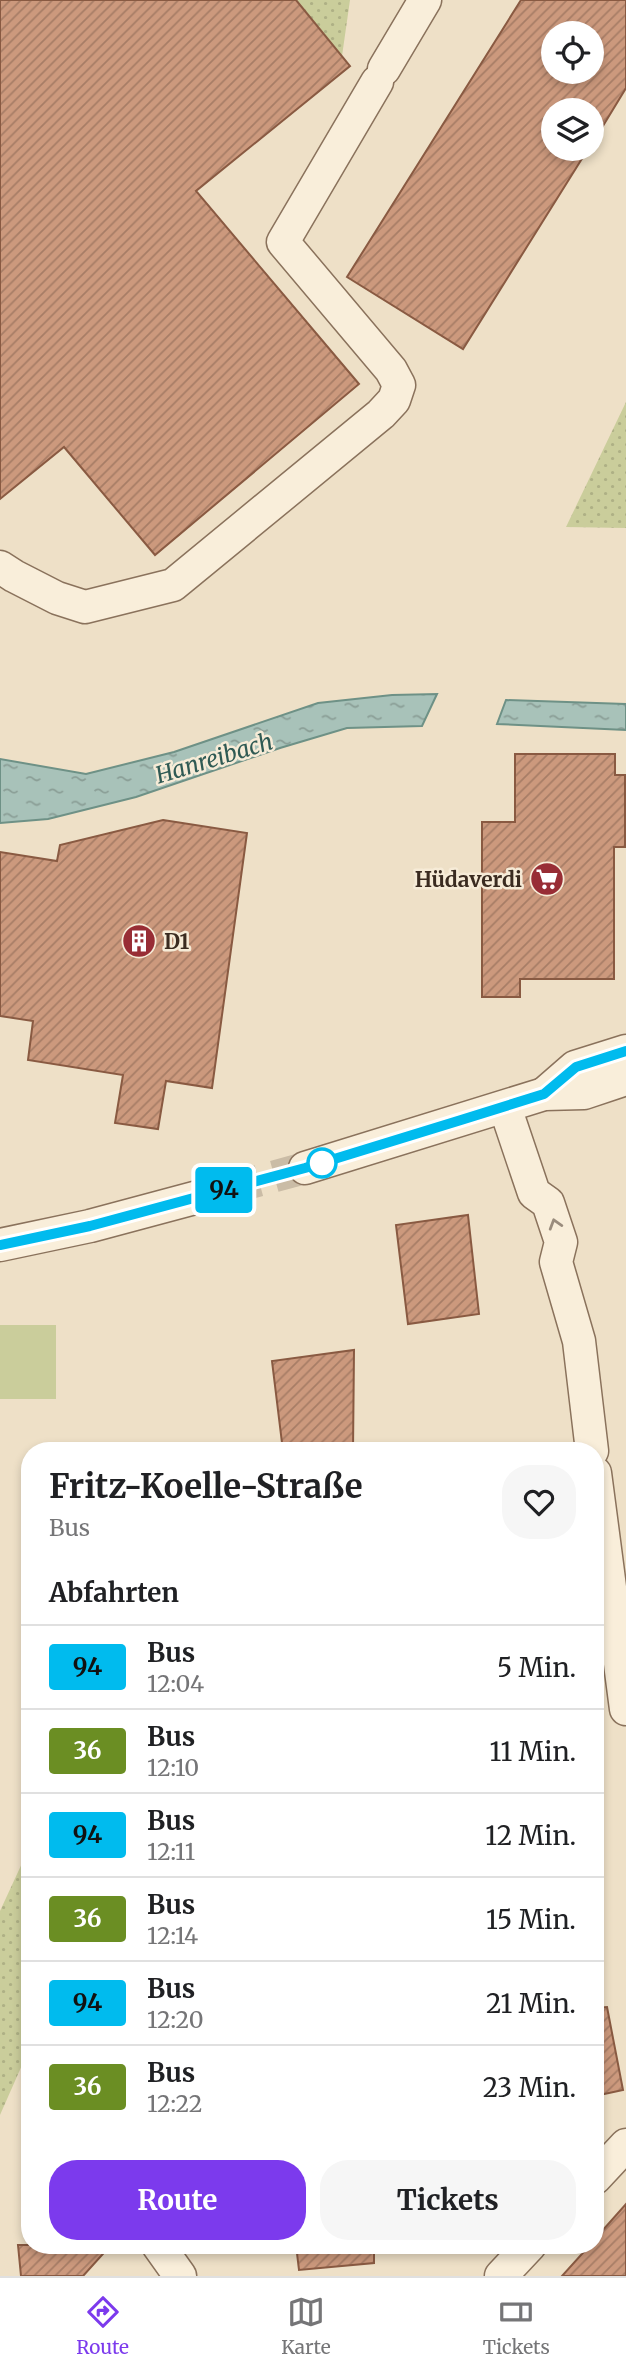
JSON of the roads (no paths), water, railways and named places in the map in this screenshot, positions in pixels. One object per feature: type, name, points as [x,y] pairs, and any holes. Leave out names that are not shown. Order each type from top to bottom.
[{"type":"street","points":[[0,567],[58,597],[85,607],[173,585],[381,414],[394,400],[398,385],[391,370],[283,242],[425,0]]},
{"type":"street","points":[[544,1094],[576,1067],[626,1051]]},
{"type":"street","points":[[305,1168],[544,1094],[584,1093],[626,1079]]},
{"type":"street","points":[[505,1107],[534,1193],[528,1209],[540,1250],[556,1262],[579,1341],[591,1442]]},
{"type":"street","points":[[0,1244],[90,1226],[228,1189]]},
{"type":"street","points":[[604,1499],[614,1527],[626,1709]]},
{"type":"street","points":[[604,2168],[626,2145]]},
{"type":"street","points":[[164,2254],[180,2276]]},
{"type":"street","points":[[501,2276],[522,2254]]},
{"type":"water","name":"Hanreibach","points":[[437,694],[422,726],[347,728],[136,797],[48,819],[0,823],[0,759],[86,774],[174,752],[318,703],[392,695]]},
{"type":"water","points":[[506,700],[626,704],[626,730],[497,724]]},
{"type":"tunnel","points":[[228,1189],[305,1168]]},
{"type":"place","name":"Hüdaverdi","points":[[547,879]]},
{"type":"place","name":"D1","points":[[139,941]]}]
